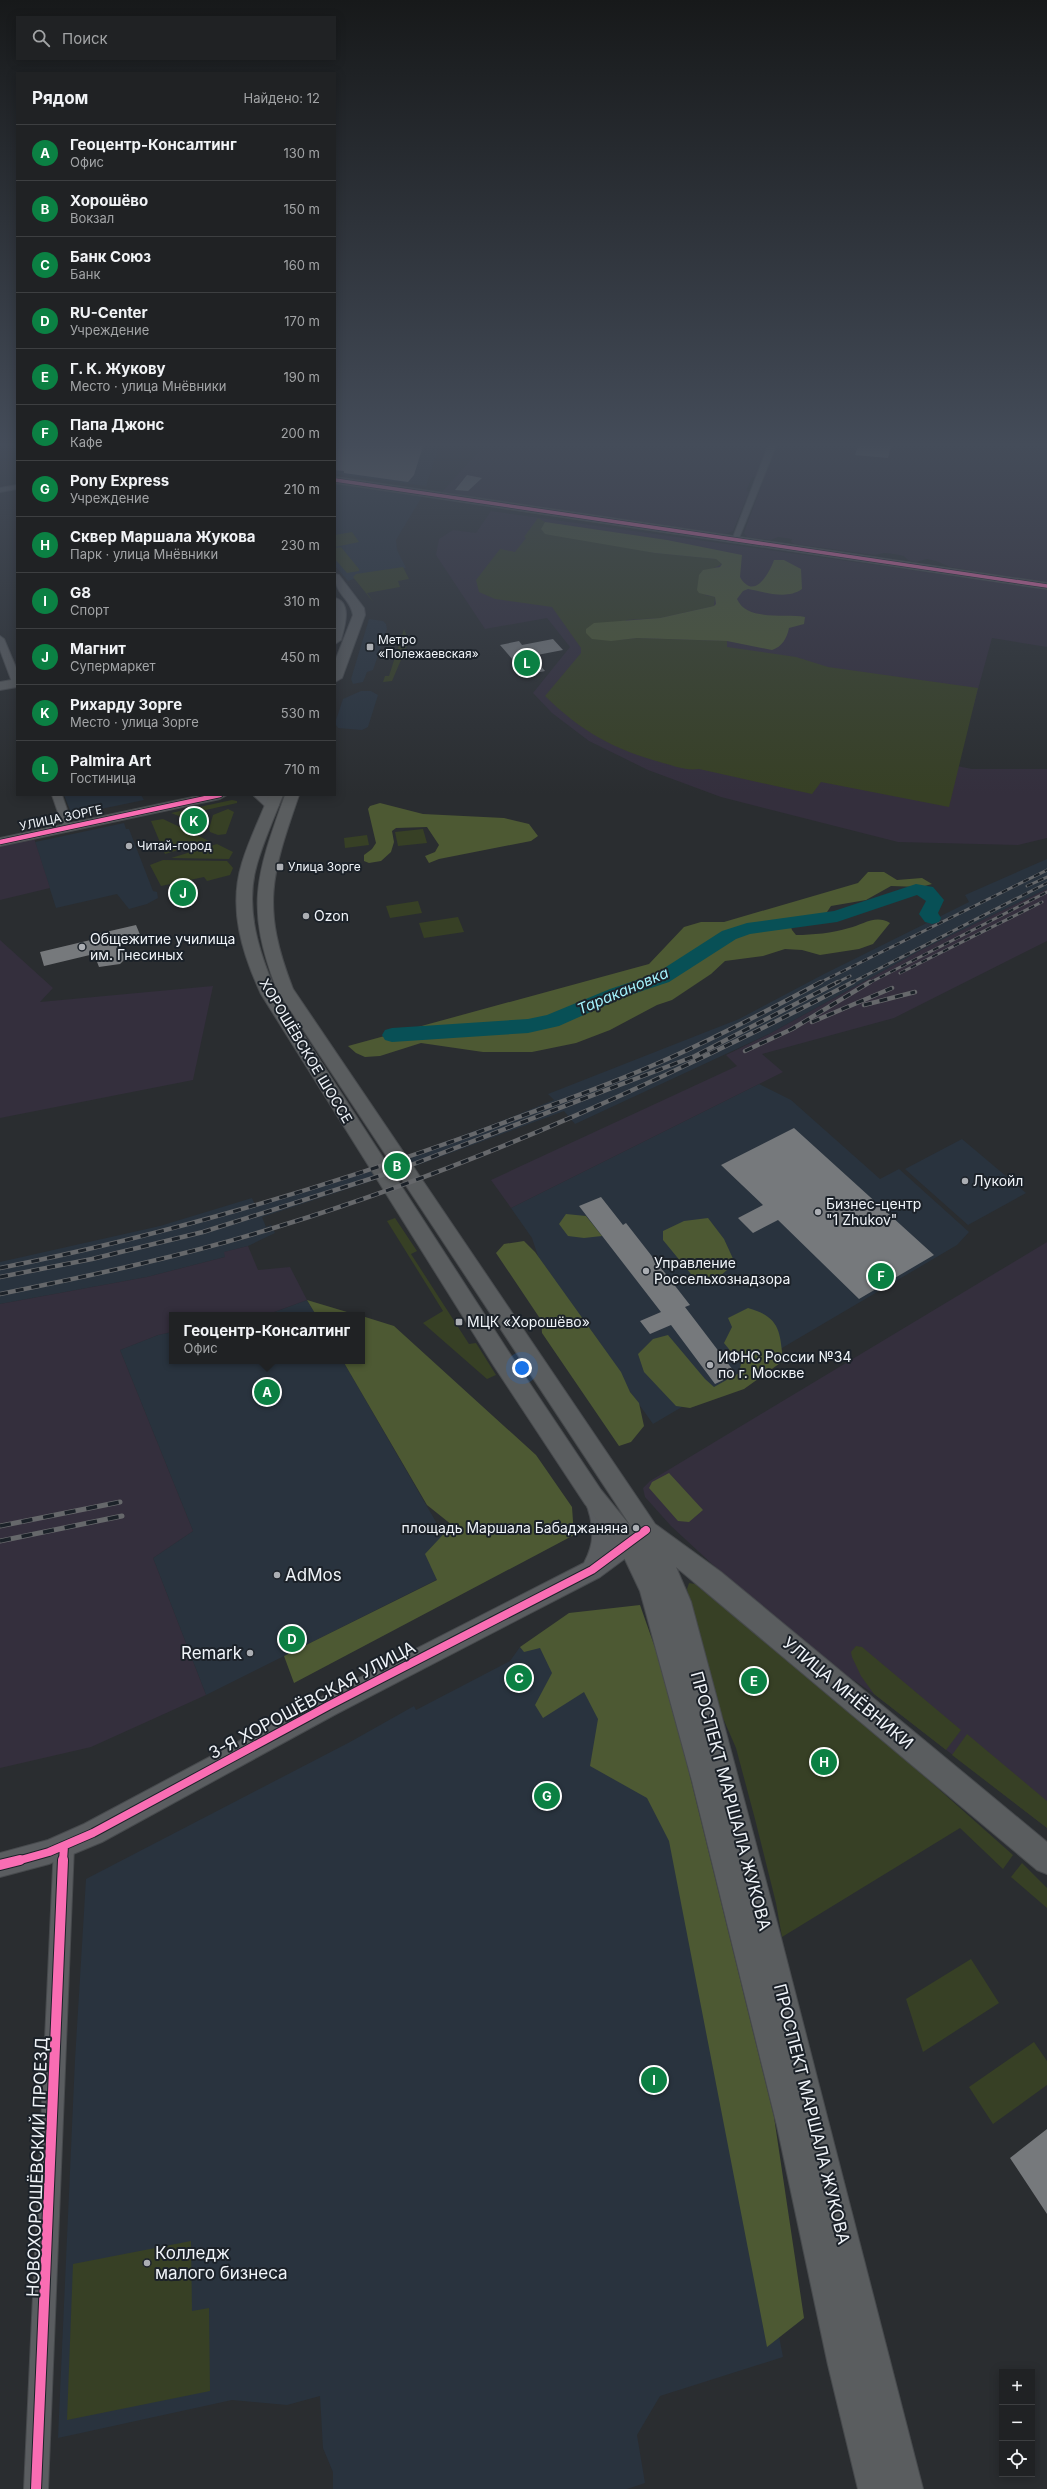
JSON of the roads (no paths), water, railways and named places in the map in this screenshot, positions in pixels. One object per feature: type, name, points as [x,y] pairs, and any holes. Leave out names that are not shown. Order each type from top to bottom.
[{"type":"main road","points":[[336,579],[358,608],[359,616],[336,675]]},
{"type":"main road","points":[[336,604],[340,612],[336,635]]},
{"type":"main road","points":[[338,624],[355,620],[359,616]]},
{"type":"main road","points":[[338,624],[352,627],[352,634]]},
{"type":"main road","points":[[0,686],[16,683]]},
{"type":"main road","name":"ХОРОШЁВСКОЕ ШОССЕ","points":[[292,796],[266,872],[263,896],[267,942],[285,990],[409,1176]]},
{"type":"main road","name":"ХОРОШЁВСКОЕ ШОССЕ","points":[[269,798],[249,864],[245,884],[247,932],[253,955],[269,994],[388,1183]]},
{"type":"main road","name":"ПРОСПЕКТ МАРШАЛА ЖУКОВА","points":[[409,1176],[637,1537],[705,1781],[792,2126],[845,2365],[876,2489]]},
{"type":"main road","name":"ПРОСПЕКТ МАРШАЛА ЖУКОВА","points":[[388,1183],[593,1497],[637,1537]]},
{"type":"main road","points":[[637,1537],[660,1559],[712,1580]]},
{"type":"main road","name":"УЛИЦА МНЁВНИКИ","points":[[637,1537],[712,1580],[1047,1860]]},
{"type":"main road","name":"ПРОСПЕКТ МАРШАЛА ЖУКОВА","points":[[660,1559],[679,1602],[766,1934],[905,2489]]},
{"type":"main road","points":[[679,1602],[679,1582],[683,1577],[699,1576],[712,1580]]},
{"type":"street","points":[[892,562],[1047,586]]},
{"type":"street","points":[[0,639],[16,680]]},
{"type":"street","points":[[57,796],[68,827]]},
{"type":"street","name":"УЛИЦА ЗОРГЕ","points":[[0,842],[215,796]]},
{"type":"street","points":[[592,1570],[602,1551],[604,1538],[604,1524],[593,1497]]},
{"type":"street","name":"3-Я ХОРОШЁВСКАЯ УЛИЦА","points":[[0,1865],[64,1846],[328,1706],[592,1570],[637,1537]]},
{"type":"street","name":"НОВОХОРОШЁВСКИЙ ПРОЕЗД","points":[[36,2489],[64,1846]]},
{"type":"waterway","name":"Таракановка","points":[[392,1035],[528,1026],[552,1021],[617,993],[662,978],[729,935],[747,929],[837,916],[916,889],[927,891],[935,900],[928,914],[932,918]]},
{"type":"railway","points":[[821,982],[1047,870]]},
{"type":"railway","points":[[1027,886],[1047,877]]},
{"type":"railway","points":[[851,983],[1047,883]]},
{"type":"railway","points":[[869,983],[1047,892]]},
{"type":"railway","points":[[900,973],[1042,902]]},
{"type":"railway","points":[[838,982],[850,976]]},
{"type":"railway","points":[[0,1268],[121,1241],[241,1210],[417,1154],[611,1083],[677,1055],[821,982]]},
{"type":"railway","points":[[0,1277],[92,1259],[203,1232],[398,1170],[695,1056],[838,982]]},
{"type":"railway","points":[[0,1294],[106,1272],[211,1246],[280,1226],[427,1176],[572,1117],[643,1085],[783,1018],[853,982]]},
{"type":"railway","points":[[745,1051],[792,1029],[870,982]]},
{"type":"railway","points":[[812,1022],[892,988]]},
{"type":"railway","points":[[864,1005],[915,992]]},
{"type":"railway","points":[[0,1526],[120,1502]]},
{"type":"railway","points":[[0,1541],[122,1516]]},
{"type":"place","name":"Метро «Полежаевская»","points":[[370,647]]},
{"type":"place","name":"Palmira Art","points":[[527,663]]},
{"type":"place","name":"Рихарду Зорге","points":[[194,821]]},
{"type":"place","name":"Читай-город","points":[[129,846]]},
{"type":"place","name":"Улица Зорге","points":[[280,867]]},
{"type":"place","name":"Магнит","points":[[183,893]]},
{"type":"place","name":"Ozon","points":[[306,916]]},
{"type":"place","name":"Общежитие училища им. Гнесиных","points":[[82,947]]},
{"type":"place","name":"Хорошёво","points":[[397,1166]]},
{"type":"place","name":"Лукойл","points":[[965,1181]]},
{"type":"place","name":"Бизнес-центр \"1 Zhukov\"","points":[[818,1212]]},
{"type":"place","name":"Управление Россельхознадзора","points":[[646,1271]]},
{"type":"place","name":"Папа Джонс","points":[[881,1276]]},
{"type":"place","name":"МЦК «Хорошёво»","points":[[459,1322]]},
{"type":"place","name":"ИФНС России №34 по г. Москве","points":[[710,1365]]},
{"type":"place","name":"Геоцентр-Консалтинг","points":[[267,1392]]},
{"type":"place","name":"площадь Маршала Бабаджаняна","points":[[636,1528]]},
{"type":"place","name":"AdMos","points":[[277,1575]]},
{"type":"place","name":"RU-Center","points":[[292,1639]]},
{"type":"place","name":"Remark","points":[[250,1653]]},
{"type":"place","name":"Банк Союз","points":[[519,1678]]},
{"type":"place","name":"Г. К. Жукову","points":[[754,1681]]},
{"type":"place","name":"Сквер Маршала Жукова","points":[[824,1762]]},
{"type":"place","name":"Pony Express","points":[[547,1796]]},
{"type":"place","name":"G8","points":[[654,2080]]},
{"type":"place","name":"Колледж малого бизнеса","points":[[147,2263]]}]
